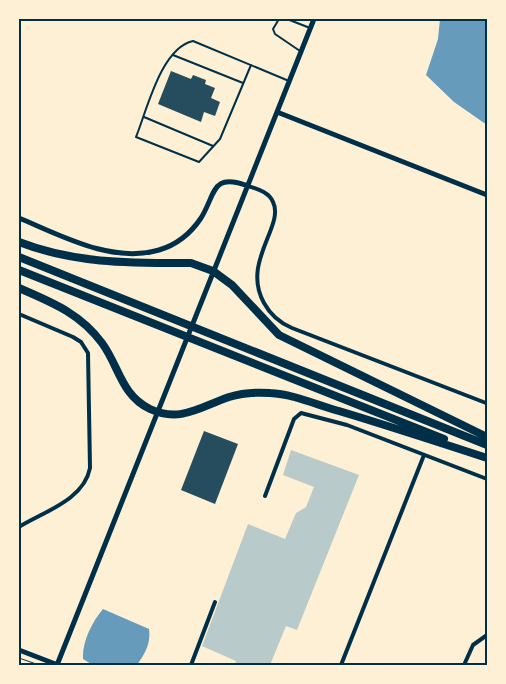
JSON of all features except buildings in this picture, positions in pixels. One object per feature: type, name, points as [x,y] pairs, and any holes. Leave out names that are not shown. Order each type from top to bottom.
[{"type":"highway","points":[[19,242],[84,260],[191,263],[214,271],[232,284],[279,335],[487,437]]},
{"type":"highway","points":[[19,257],[487,445]]},
{"type":"highway","points":[[19,270],[487,457]]},
{"type":"highway","points":[[19,288],[60,305],[83,322],[107,351],[128,392],[142,404],[158,412],[184,415],[231,396],[258,392],[272,393],[487,457]]},
{"type":"street","points":[[19,650],[57,665],[314,19]]},
{"type":"street","points":[[277,112],[487,195]]},
{"type":"street","points":[[19,218],[96,248],[125,253],[149,252],[170,246],[190,232],[201,217],[212,191],[219,184],[232,181],[248,186],[268,195],[275,207],[274,217],[256,270],[258,290],[272,315],[292,328],[486,403]]},
{"type":"street","points":[[19,314],[73,337],[85,347],[89,358],[88,475],[76,492],[52,509],[19,527]]},
{"type":"street","points":[[265,496],[298,414],[306,412],[487,480]]},
{"type":"street","points":[[341,665],[424,455]]},
{"type":"street","points":[[191,665],[215,602]]},
{"type":"street","points":[[464,665],[473,645],[487,635]]},
{"type":"lane","points":[[279,19],[273,29],[275,34],[301,52]]},
{"type":"lane","points":[[287,19],[310,28]]},
{"type":"lane","points":[[250,65],[227,124],[214,146],[200,162],[136,137],[165,62],[185,43],[193,41],[289,81]]},
{"type":"lane","points":[[173,55],[243,83]]},
{"type":"lane","points":[[144,118],[214,146]]},
{"type":"path","points":[[19,658],[39,665]]},
{"type":"shaded area","points":[[291,450],[359,475],[297,630],[286,626],[270,665],[235,665],[236,661],[202,646],[248,524],[285,539],[296,513],[306,507],[314,487],[283,475]]},
{"type":"water","points":[[440,19],[487,19],[487,125],[454,102],[426,75],[438,39]]},
{"type":"water","points":[[103,609],[149,629],[148,644],[137,665],[93,665],[83,659],[88,632]]}]
